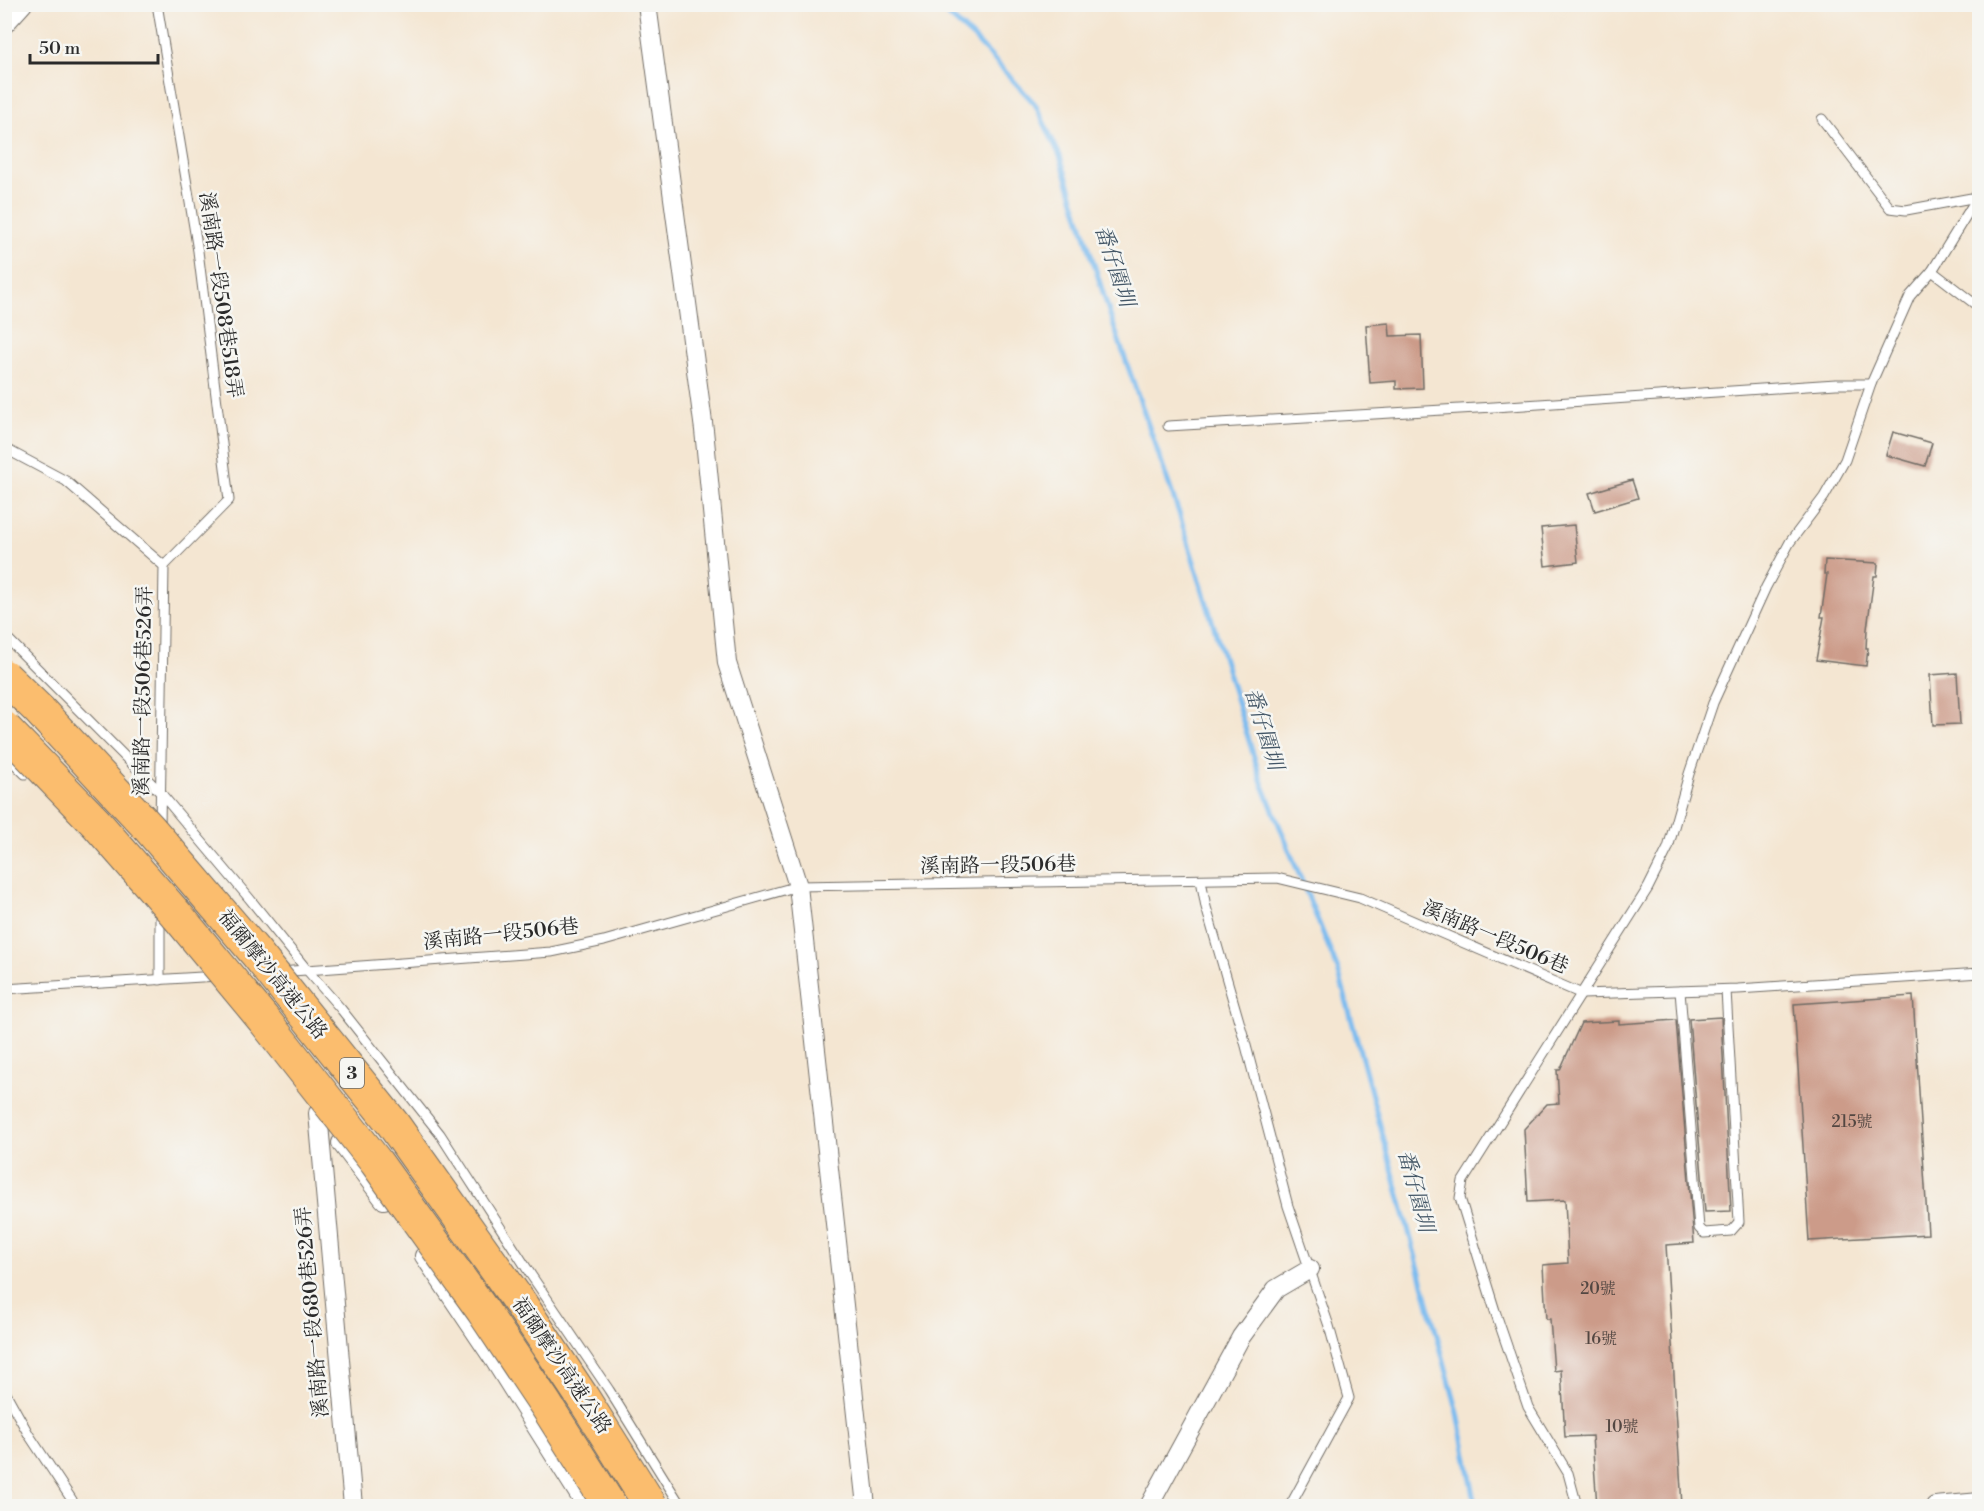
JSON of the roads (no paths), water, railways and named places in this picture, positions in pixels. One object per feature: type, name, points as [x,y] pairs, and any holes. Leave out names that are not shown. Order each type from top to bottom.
[{"type":"highway","name":"福爾摩沙高速公路","points":[[4,676],[39,710],[149,828],[256,953],[393,1124],[526,1312],[651,1506]]},
{"type":"highway","name":"福爾摩沙高速公路","points":[[4,728],[96,823],[181,920],[264,1020],[376,1162],[489,1320],[610,1506]]},
{"type":"street","points":[[4,26],[23,4]]},
{"type":"street","points":[[647,4],[704,430],[727,663],[798,886],[866,1506]]},
{"type":"street","points":[[208,972],[406,1230],[494,1360],[586,1506]]},
{"type":"street","name":"溪南路一段680巷526弄","points":[[318,1113],[353,1506]]},
{"type":"street","points":[[1149,1506],[1241,1337],[1276,1289],[1310,1269]]},
{"type":"street","points":[[1935,1506],[1980,1502]]},
{"type":"lane","name":"溪南路一段508巷518弄","points":[[157,4],[198,251],[230,500],[164,566]]},
{"type":"lane","points":[[1822,119],[1890,208],[1906,210],[1978,195]]},
{"type":"lane","points":[[1577,1506],[1568,1473],[1528,1407],[1460,1198],[1462,1181],[1648,888],[1668,848],[1689,774],[1713,703],[1766,587],[1790,542],[1824,497],[1845,460],[1871,384],[1910,296],[1932,271],[1978,195]]},
{"type":"lane","points":[[1932,271],[1980,308]]},
{"type":"lane","points":[[1168,426],[1483,408],[1836,384],[1871,384]]},
{"type":"lane","name":"溪南路一段506巷526弄","points":[[4,448],[66,481],[164,566],[159,791],[160,859]]},
{"type":"lane","points":[[4,635],[159,791],[341,1009],[440,1134],[609,1390],[681,1506]]},
{"type":"lane","points":[[4,753],[29,777]]},
{"type":"lane","name":"溪南路一段506巷","points":[[259,973],[551,952],[603,941],[798,886],[1277,878],[1360,898],[1582,994],[1726,990],[1980,973]]},
{"type":"lane","points":[[1201,880],[1206,907],[1245,1042],[1288,1206],[1329,1326],[1348,1398],[1290,1506]]},
{"type":"lane","points":[[160,882],[160,980]]},
{"type":"lane","points":[[152,908],[167,925]]},
{"type":"lane","points":[[4,989],[160,980],[208,972],[235,975]]},
{"type":"lane","points":[[1680,991],[1699,1228],[1704,1233],[1717,1234],[1731,1232],[1739,1222],[1726,990]]},
{"type":"lane","points":[[4,1390],[29,1435],[72,1500],[73,1506]]},
{"type":"waterway","name":"番仔園圳","points":[[935,4],[973,37],[1035,104],[1060,156],[1111,318],[1179,513],[1262,783],[1338,970],[1458,1413],[1476,1506]]}]
